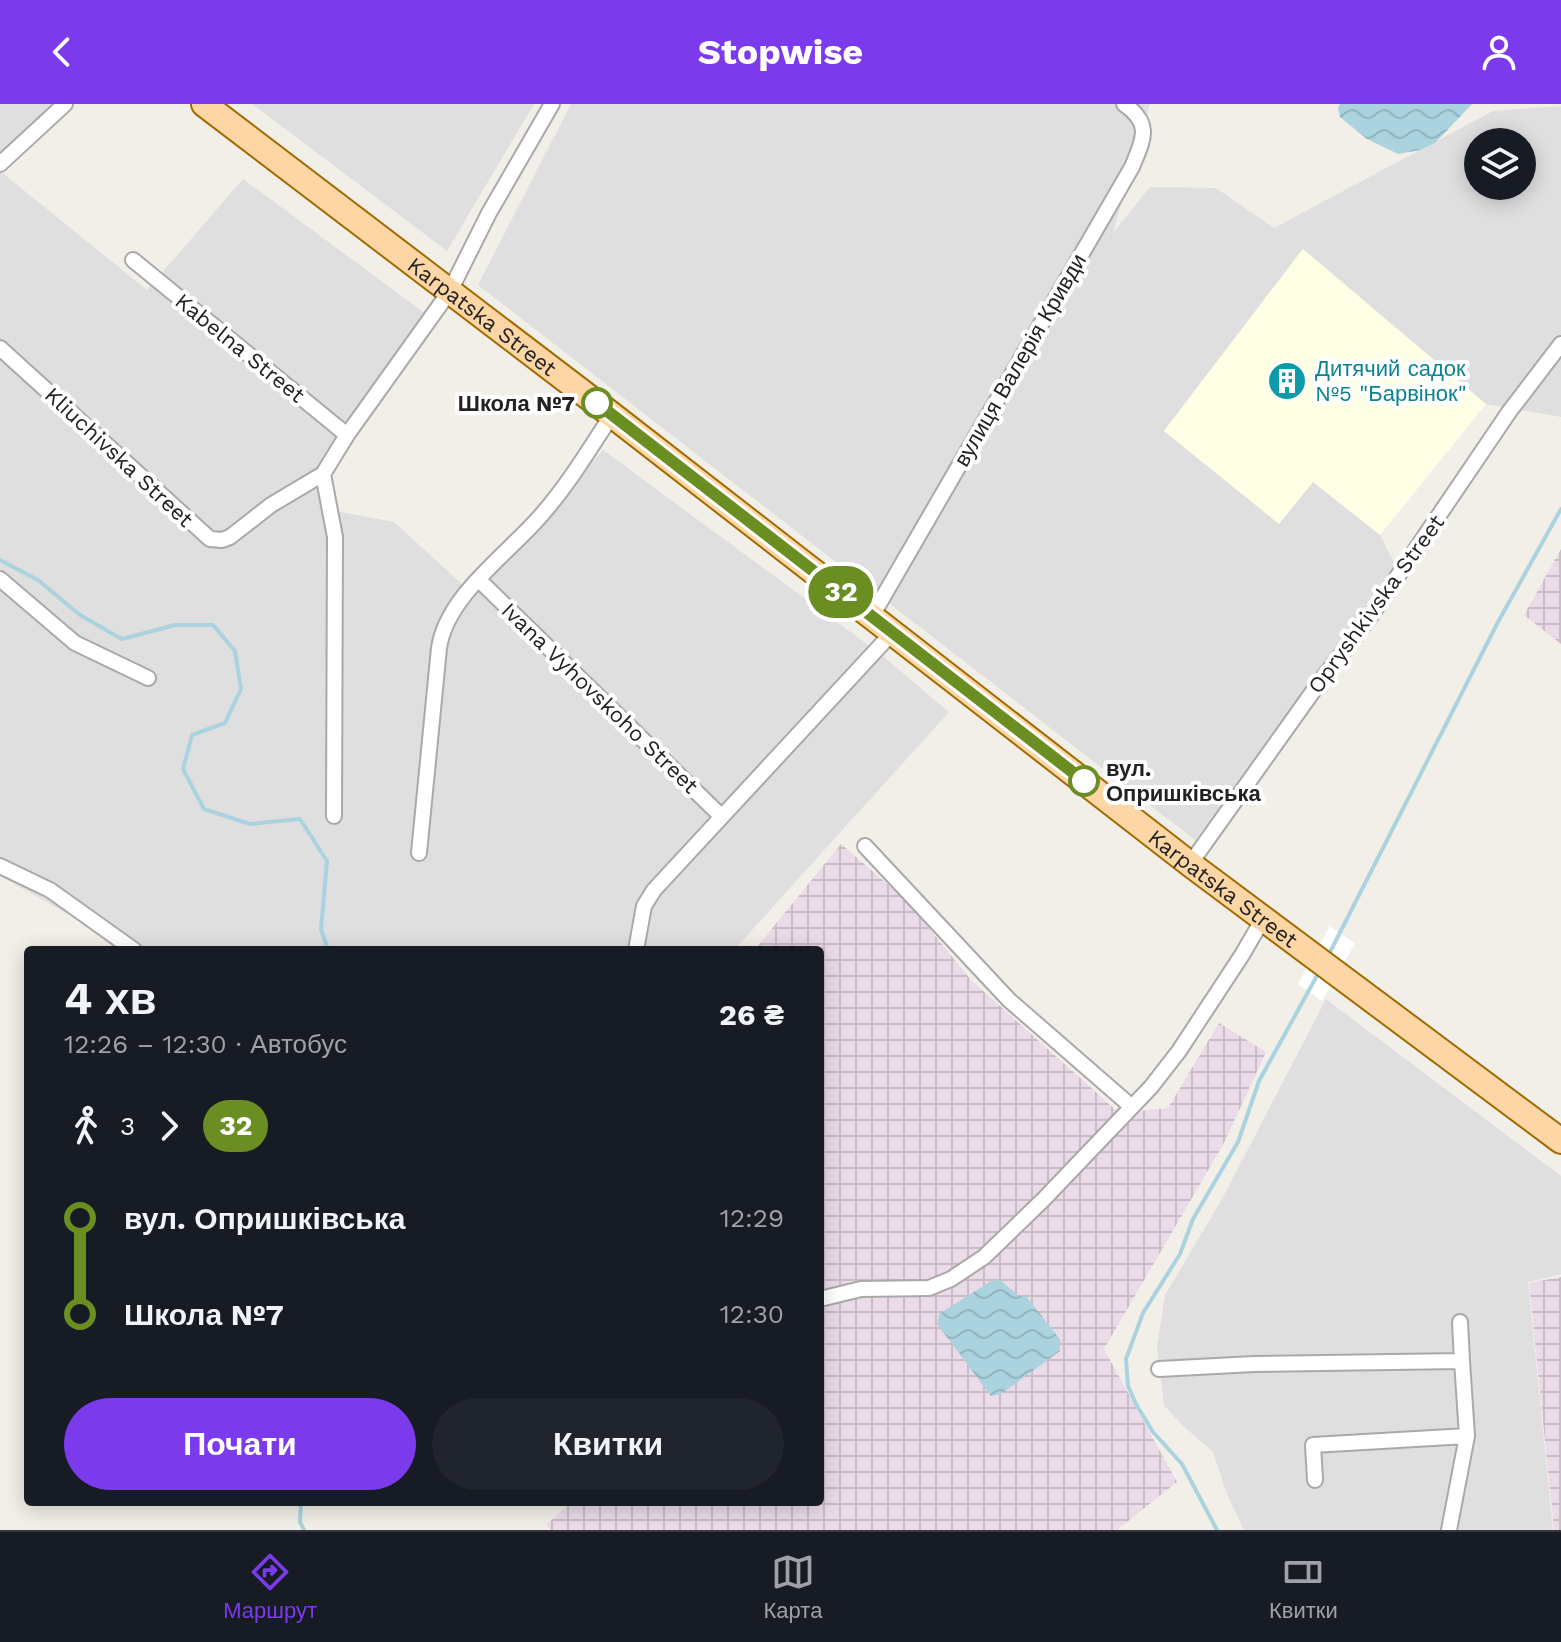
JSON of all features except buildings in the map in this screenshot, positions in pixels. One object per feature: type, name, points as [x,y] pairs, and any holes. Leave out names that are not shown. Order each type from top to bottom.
[{"type":"main road","name":"Karpatska Street","points":[[204,104],[612,415],[1190,864],[1561,1141]]},
{"type":"street","points":[[0,164],[65,104]]},
{"type":"street","points":[[334,816],[335,537],[323,474],[347,435],[450,291],[489,213],[552,104]]},
{"type":"street","name":"вулиця Валерія Кривди","points":[[872,616],[1132,167],[1142,144],[1144,129],[1134,112],[1124,104]]},
{"type":"street","name":"Kabelna Street","points":[[133,260],[347,435]]},
{"type":"street","name":"Opryshkivska Street","points":[[1190,864],[1370,617],[1509,412],[1561,344]]},
{"type":"street","name":"Kliuchivska Street","points":[[0,348],[210,539],[230,537],[271,505],[323,474]]},
{"type":"street","points":[[419,853],[441,635],[448,619],[479,580],[547,508],[612,415]]},
{"type":"street","points":[[0,579],[75,643],[148,678]]},
{"type":"street","name":"Ivana Vyhovskoho Street","points":[[479,580],[721,816]]},
{"type":"street","points":[[637,946],[644,906],[654,890],[893,632]]},
{"type":"street","points":[[865,846],[1009,1000],[1132,1107]]},
{"type":"street","points":[[0,866],[50,890],[128,946]]},
{"type":"street","points":[[824,1298],[861,1289],[929,1288],[951,1279],[984,1257],[1132,1107],[1179,1051],[1264,917]]},
{"type":"street","points":[[1449,1530],[1467,1436],[1460,1322]]},
{"type":"street","points":[[1159,1369],[1254,1364],[1462,1361]]},
{"type":"street","points":[[1315,1480],[1313,1445],[1467,1436]]},
{"type":"shaded area","points":[[0,104],[60,104],[0,162]]},
{"type":"shaded area","points":[[252,104],[534,104],[447,251]]},
{"type":"shaded area","points":[[571,104],[1150,104],[1113,233],[1150,187],[1216,188],[1274,228],[1493,111],[1561,106],[1561,417],[1486,404],[1301,251],[1164,431],[1279,523],[1313,481],[1380,535],[1397,569],[1195,840],[478,285]]},
{"type":"shaded area","points":[[0,171],[147,290],[243,179],[430,317],[321,468],[325,509],[394,522],[474,595],[603,450],[879,653],[949,712],[738,946],[112,946],[91,927],[0,876]]},
{"type":"shaded area","points":[[1303,249],[1486,404],[1380,535],[1313,482],[1279,524],[1164,431]]},
{"type":"shaded area","points":[[1561,549],[1561,644],[1524,615]]},
{"type":"shaded area","points":[[841,844],[907,901],[971,980],[1119,1113],[1168,1108],[1219,1023],[1266,1052],[1224,1143],[1104,1349],[1177,1482],[1117,1530],[551,1530],[546,1525],[567,1506],[824,1506],[824,946],[758,946]]},
{"type":"shaded area","points":[[1326,999],[1561,1176],[1561,1274],[1528,1282],[1553,1530],[1244,1530],[1226,1492],[1213,1452],[1164,1405],[1157,1347],[1165,1295],[1221,1201]]},
{"type":"shaded area","points":[[1561,1277],[1561,1530],[1554,1530],[1529,1283]]},
{"type":"water","points":[[1340,104],[1472,104],[1435,143],[1420,150],[1398,154],[1367,139],[1340,117]]},
{"type":"water","points":[[1000,1280],[1019,1296],[1026,1296],[1060,1339],[1060,1351],[1001,1394],[991,1396],[937,1324],[939,1314],[991,1281]]},
{"type":"pier","points":[[1330,926],[1355,944],[1322,1001],[1298,984]]},
{"type":"waterway","points":[[1327,958],[1498,622],[1561,509]]},
{"type":"waterway","points":[[0,560],[38,580],[80,615],[122,639],[175,625],[213,625],[235,651],[241,689],[225,723],[192,735],[183,769],[204,809],[250,824],[300,819],[327,861],[321,929],[327,946]]},
{"type":"waterway","points":[[1217,1530],[1182,1464],[1153,1432],[1136,1404],[1128,1386],[1126,1359],[1143,1313],[1180,1254],[1193,1219],[1238,1142],[1259,1081],[1319,972]]},
{"type":"waterway","points":[[301,1506],[300,1522],[304,1530]]},
{"type":"bus line","name":"32","points":[[597,403],[1084,781]]},
{"type":"place","name":"Дитячий садок №5 \"Барвінок\"","points":[[1287,381]]},
{"type":"place","name":"Школа №7","points":[[597,403]]},
{"type":"place","name":"вул. Опришківська","points":[[1084,781]]}]
